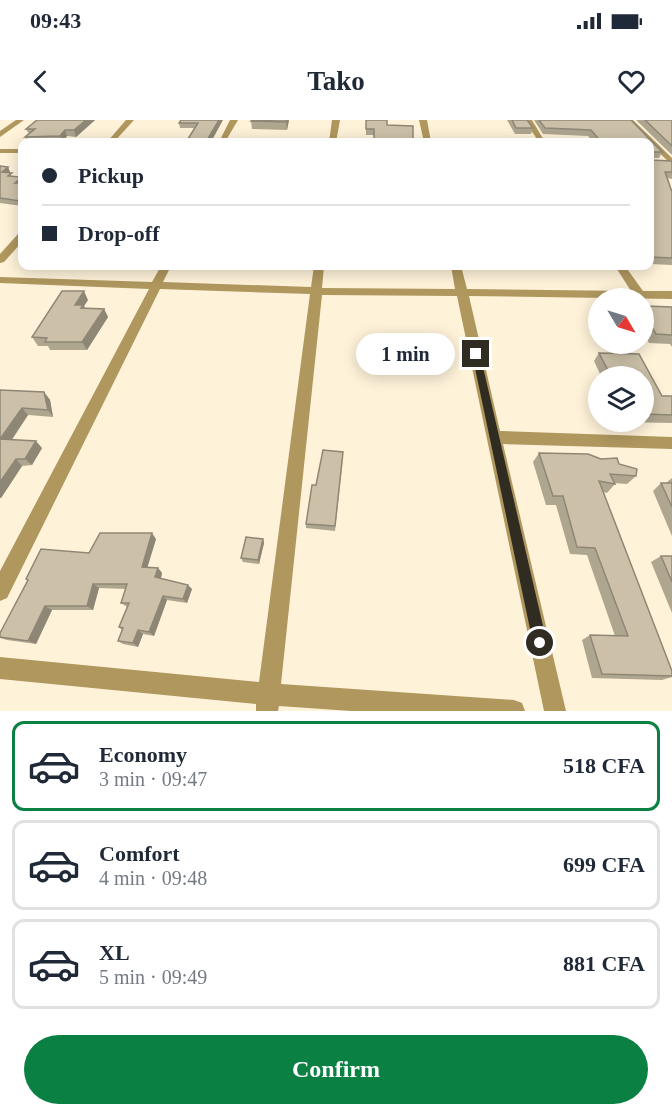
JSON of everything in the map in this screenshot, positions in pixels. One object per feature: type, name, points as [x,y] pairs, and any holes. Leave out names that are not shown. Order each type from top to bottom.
[{"type":"street","points":[[0,135],[20,120]]},
{"type":"street","points":[[114,138],[130,120]]},
{"type":"street","points":[[224,138],[234,120]]},
{"type":"street","points":[[334,138],[336,120]]},
{"type":"street","points":[[423,120],[427,138]]},
{"type":"street","points":[[528,120],[539,138]]},
{"type":"street","points":[[629,120],[647,138]]},
{"type":"street","points":[[654,144],[672,162]]},
{"type":"street","points":[[0,151],[18,151]]},
{"type":"street","points":[[660,162],[672,162]]},
{"type":"street","points":[[0,260],[18,240]]},
{"type":"street","points":[[0,591],[164,270]]},
{"type":"street","points":[[268,702],[319,270]]},
{"type":"street","points":[[457,270],[555,711]]},
{"type":"street","points":[[623,270],[635,288]]},
{"type":"street","points":[[0,280],[316,291],[588,293]]},
{"type":"street","points":[[654,293],[672,294]]},
{"type":"street","points":[[495,437],[672,443]]},
{"type":"street","points":[[0,668],[268,702],[514,711]]},
{"type":"building","points":[[37,120],[86,120],[74,130],[65,130],[60,136],[25,137],[35,129],[26,129]]},
{"type":"building","points":[[181,120],[219,120],[208,138],[189,138],[198,123],[179,123]]},
{"type":"building","points":[[252,120],[287,120],[286,122]]},
{"type":"building","points":[[366,120],[387,120],[387,125],[413,126],[413,138],[374,138],[374,129],[366,129]]},
{"type":"building","points":[[512,120],[527,120],[533,128],[516,128]]},
{"type":"building","points":[[539,120],[631,120],[648,138],[598,138],[591,130],[545,128]]},
{"type":"building","points":[[645,120],[672,120],[672,146]]},
{"type":"building","points":[[654,144],[662,152],[654,152]]},
{"type":"building","points":[[654,160],[672,162],[672,172],[665,172],[672,192],[672,258],[654,257]]},
{"type":"building","points":[[0,166],[8,167],[2,172],[12,173],[8,176],[18,177],[15,183],[18,183],[18,201],[0,198]]},
{"type":"building","points":[[62,291],[84,291],[75,305],[83,305],[81,308],[104,309],[82,342],[45,342],[47,338],[32,337]]},
{"type":"building","points":[[654,306],[672,307],[672,335],[656,334]]},
{"type":"building","points":[[600,354],[639,354],[646,366],[606,366]]},
{"type":"building","points":[[654,381],[662,396],[672,396],[672,415],[654,414]]},
{"type":"building","points":[[0,390],[44,392],[48,410],[22,408],[0,439]]},
{"type":"building","points":[[0,439],[36,441],[25,459],[16,459],[0,482]]},
{"type":"building","points":[[323,450],[343,452],[335,526],[306,524],[312,485],[316,485]]},
{"type":"building","points":[[539,453],[588,454],[601,459],[617,458],[619,464],[637,469],[636,476],[610,474],[615,484],[599,481],[672,676],[602,674],[590,635],[628,636],[595,548],[577,547],[563,496],[553,496]]},
{"type":"building","points":[[661,483],[672,483],[672,507]]},
{"type":"building","points":[[100,533],[152,533],[142,567],[158,568],[155,577],[188,585],[183,599],[163,596],[149,632],[138,630],[133,643],[118,641],[123,628],[119,627],[129,603],[121,603],[127,584],[93,584],[87,606],[45,606],[28,641],[0,637],[41,549],[89,553]]},
{"type":"building","points":[[246,537],[263,539],[258,560],[241,558]]},
{"type":"building","points":[[661,556],[672,556],[672,582]]},
{"type":"route","points":[[476,354],[540,643]]}]
